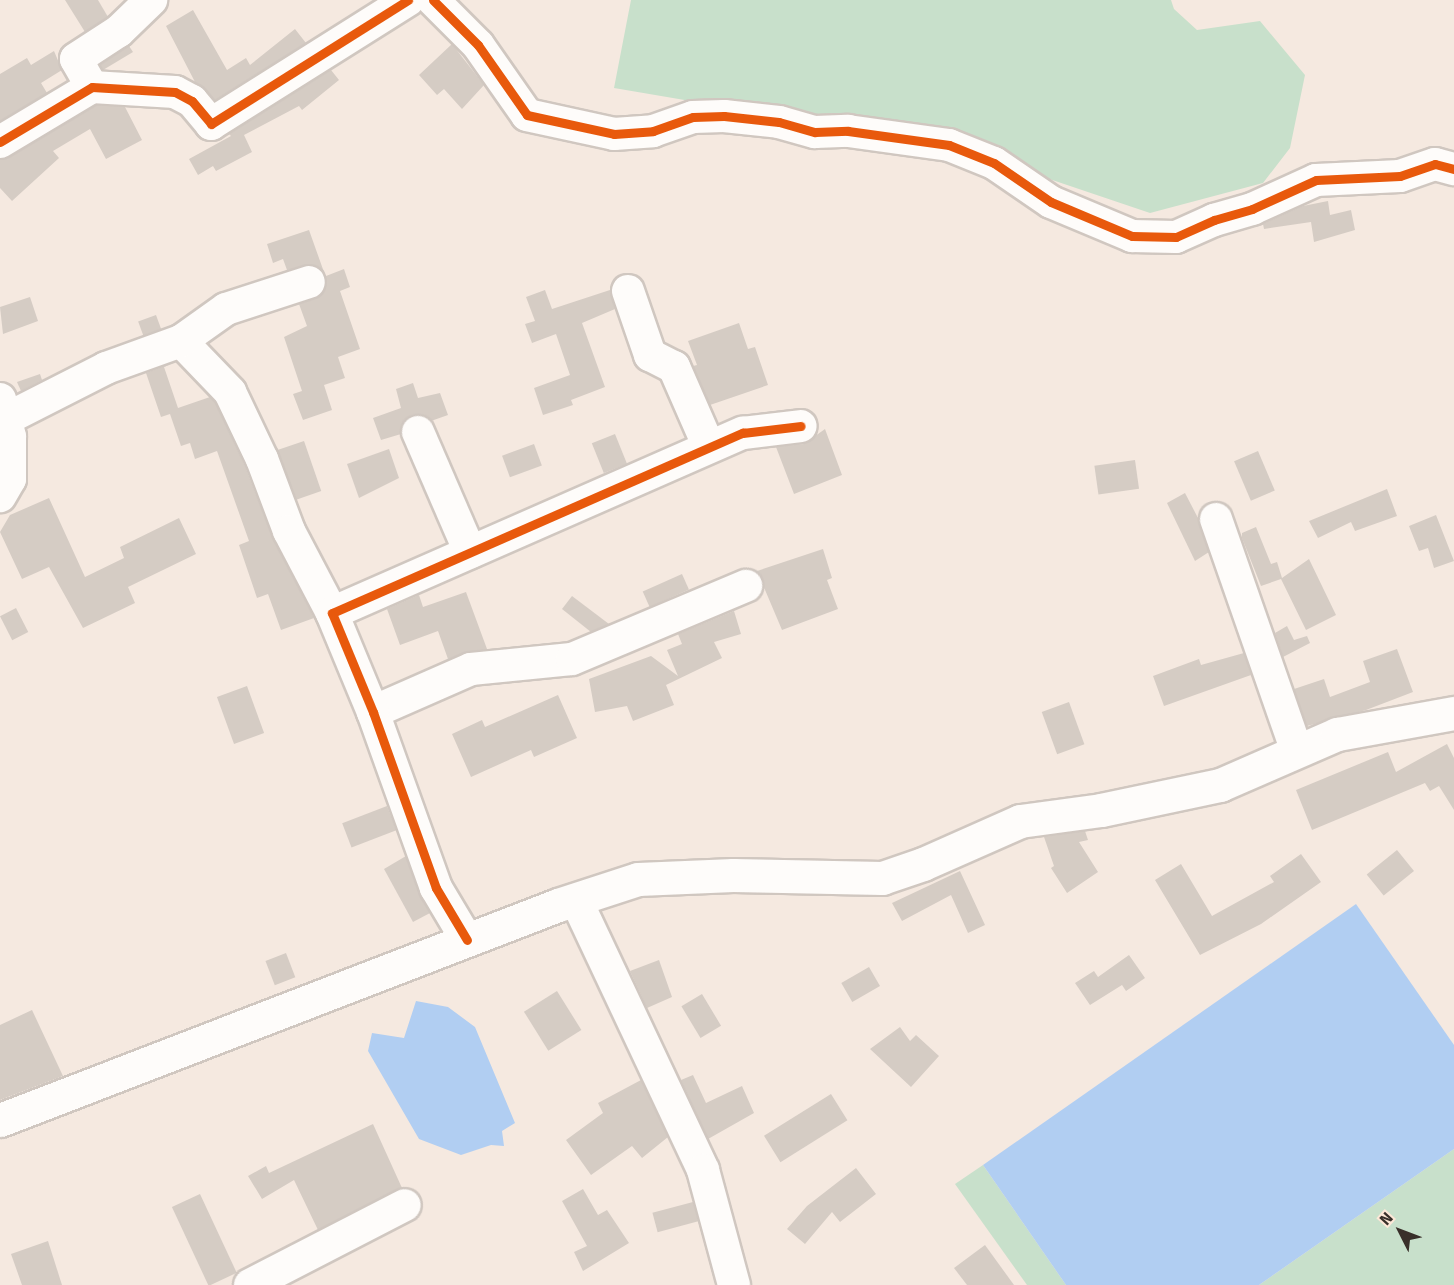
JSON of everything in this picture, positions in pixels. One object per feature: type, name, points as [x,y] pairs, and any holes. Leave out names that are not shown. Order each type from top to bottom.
[{"type":"main road","points":[[0,1120],[558,905],[577,902],[639,879],[733,875],[882,878],[923,864],[1020,821],[1101,810],[1220,785],[1337,734],[1454,713]]},
{"type":"street","points":[[0,142],[92,87],[175,92],[192,101],[211,124],[408,0]]},
{"type":"street","points":[[433,0],[478,45],[527,114],[614,134],[653,131],[693,117],[724,117],[779,122],[814,132],[848,131],[949,145],[994,163],[1052,202],[1132,236],[1176,237],[1214,220],[1252,209],[1316,180],[1400,176],[1435,164],[1454,170]]},
{"type":"street","points":[[92,87],[76,59],[119,31],[146,1]]},
{"type":"street","points":[[0,496],[10,479],[10,437],[3,409],[181,340],[226,309],[309,282]]},
{"type":"street","points":[[628,291],[650,355],[674,367],[709,447]]},
{"type":"street","points":[[181,340],[230,392],[262,459],[289,531],[332,613],[373,712],[436,888],[467,940]]},
{"type":"street","points":[[332,613],[709,447],[743,434],[801,426]]},
{"type":"street","points":[[418,432],[470,552]]},
{"type":"street","points":[[1216,519],[1297,751]]},
{"type":"street","points":[[373,712],[471,669],[573,659],[746,586]]},
{"type":"street","points":[[577,902],[703,1170],[734,1285]]},
{"type":"street","points":[[250,1285],[405,1205]]},
{"type":"green space","points":[[631,0],[1171,0],[1174,9],[1197,30],[1260,21],[1305,75],[1290,148],[1263,183],[1150,213],[949,145],[614,88]]},
{"type":"green space","points":[[1454,1149],[1454,1285],[1259,1285]]},
{"type":"green space","points":[[983,1165],[1066,1285],[1027,1285],[955,1184]]},
{"type":"water","points":[[1356,904],[1454,1045],[1454,1149],[1259,1285],[1066,1285],[983,1165]]},
{"type":"water","points":[[416,1001],[448,1007],[475,1027],[515,1123],[502,1131],[504,1146],[491,1145],[461,1155],[419,1139],[368,1051],[372,1033],[404,1038]]},
{"type":"building","points":[[65,0],[98,0],[108,17],[85,32]]},
{"type":"building","points":[[193,10],[227,70],[246,58],[250,65],[295,29],[306,43],[215,100],[195,82],[166,26]]},
{"type":"building","points":[[452,44],[484,85],[462,109],[444,89],[437,95],[419,75]]},
{"type":"building","points":[[129,46],[133,52],[103,70],[100,65]]},
{"type":"building","points":[[54,51],[62,70],[41,83],[47,93],[0,121],[0,74],[27,58],[31,65]]},
{"type":"building","points":[[331,70],[339,80],[302,110],[299,106],[244,135],[252,152],[216,171],[213,166],[198,175],[189,159],[231,136],[229,134]]},
{"type":"building","points":[[96,105],[125,107],[142,140],[106,159],[90,129],[53,151],[59,158],[12,201],[0,188],[0,160]]},
{"type":"building","points":[[1328,201],[1330,215],[1351,210],[1355,230],[1314,242],[1311,222],[1264,229],[1263,224],[1303,206]]},
{"type":"building","points":[[309,230],[325,275],[313,265],[287,270],[283,259],[273,263],[267,244]]},
{"type":"building","points":[[344,269],[350,287],[340,291],[360,349],[338,357],[345,378],[324,385],[332,410],[303,420],[293,394],[302,391],[284,337],[307,326],[299,304],[322,294],[326,276]]},
{"type":"building","points":[[545,290],[552,309],[610,290],[615,309],[582,323],[605,387],[571,400],[573,405],[543,415],[534,388],[570,375],[556,334],[532,343],[525,324],[535,321],[526,297]]},
{"type":"building","points":[[30,297],[38,321],[3,334],[0,307]]},
{"type":"building","points":[[156,315],[161,329],[143,336],[138,321]]},
{"type":"building","points":[[739,323],[748,349],[755,347],[768,385],[710,405],[693,366],[697,365],[688,341]]},
{"type":"building","points":[[173,363],[164,367],[178,408],[210,397],[215,402],[245,466],[273,539],[314,618],[281,630],[268,594],[257,598],[239,545],[249,541],[217,451],[195,459],[190,443],[181,446],[170,414],[161,417],[146,373]]},
{"type":"building","points":[[40,374],[42,380],[21,391],[17,382]]},
{"type":"building","points":[[413,383],[418,398],[440,393],[448,415],[431,421],[421,414],[411,415],[403,422],[401,434],[381,440],[373,418],[401,408],[396,389]]},
{"type":"building","points":[[825,429],[842,475],[794,494],[776,447],[804,444]]},
{"type":"building","points":[[615,434],[627,464],[604,473],[592,443]]},
{"type":"building","points":[[304,441],[321,491],[295,500],[278,450]]},
{"type":"building","points":[[534,444],[542,466],[510,477],[502,456]]},
{"type":"building","points":[[389,449],[399,478],[359,498],[347,464]]},
{"type":"building","points":[[1258,451],[1275,491],[1251,501],[1234,461]]},
{"type":"building","points":[[1135,460],[1139,489],[1098,494],[1094,466]]},
{"type":"building","points":[[1387,489],[1397,516],[1355,531],[1351,522],[1318,538],[1309,521]]},
{"type":"building","points":[[1185,493],[1198,518],[1209,552],[1195,561],[1167,503]]},
{"type":"building","points":[[49,498],[85,577],[124,558],[120,547],[179,518],[196,554],[128,587],[135,603],[83,628],[49,567],[22,579],[0,532],[10,515]]},
{"type":"building","points":[[1436,515],[1454,561],[1434,568],[1428,548],[1419,551],[1409,526]]},
{"type":"building","points":[[1256,527],[1271,564],[1277,562],[1282,578],[1309,559],[1336,615],[1306,630],[1281,579],[1261,586],[1242,538],[1242,533]]},
{"type":"building","points":[[823,549],[832,578],[827,580],[838,609],[782,630],[757,571]]},
{"type":"building","points":[[682,574],[689,590],[650,607],[643,591]]},
{"type":"building","points":[[466,592],[487,649],[448,659],[438,631],[400,645],[387,609],[419,595],[423,607]]},
{"type":"building","points":[[572,596],[609,624],[591,632],[562,609]]},
{"type":"building","points":[[16,608],[28,632],[12,640],[0,616]]},
{"type":"building","points":[[734,611],[741,634],[714,642],[722,658],[666,685],[674,705],[633,721],[627,706],[595,712],[589,679],[651,656],[678,676],[667,650],[682,644],[678,634]]},
{"type":"building","points":[[1287,626],[1294,640],[1307,636],[1310,643],[1283,657],[1275,633]]},
{"type":"building","points":[[1397,649],[1413,692],[1366,710],[1307,726],[1294,689],[1324,679],[1330,697],[1370,682],[1363,661]]},
{"type":"building","points":[[1244,653],[1251,675],[1164,706],[1153,676],[1199,659],[1201,665]]},
{"type":"building","points":[[247,686],[264,733],[234,744],[217,697]]},
{"type":"building","points":[[558,695],[577,738],[534,757],[531,750],[471,777],[452,734],[482,720],[485,727]]},
{"type":"building","points":[[1069,702],[1084,744],[1057,754],[1042,712]]},
{"type":"building","points":[[1447,744],[1454,758],[1454,810],[1439,786],[1430,791],[1425,783],[1312,830],[1296,790],[1388,752],[1396,772]]},
{"type":"building","points":[[387,806],[396,830],[352,847],[342,823]]},
{"type":"building","points":[[1085,831],[1088,840],[1079,842],[1098,872],[1067,893],[1051,868],[1054,866],[1044,837]]},
{"type":"building","points":[[1397,850],[1414,871],[1384,896],[1367,875]]},
{"type":"building","points":[[1301,854],[1321,882],[1261,924],[1200,955],[1155,880],[1181,864],[1212,916],[1274,882],[1270,876]]},
{"type":"building","points":[[406,856],[430,913],[413,922],[384,869]]},
{"type":"building","points":[[960,871],[985,925],[968,933],[951,895],[902,921],[892,903]]},
{"type":"building","points":[[286,953],[295,977],[275,985],[265,961]]},
{"type":"building","points":[[1129,955],[1145,978],[1126,991],[1122,985],[1090,1005],[1075,983],[1094,971],[1098,977]]},
{"type":"building","points":[[659,960],[672,997],[647,1008],[630,971]]},
{"type":"building","points":[[869,967],[880,986],[852,1002],[841,983]]},
{"type":"building","points":[[557,991],[581,1030],[548,1051],[524,1012]]},
{"type":"building","points":[[702,994],[721,1026],[700,1038],[681,1006]]},
{"type":"building","points":[[32,1010],[63,1076],[0,1100],[0,1025]]},
{"type":"building","points":[[900,1027],[910,1041],[916,1035],[939,1056],[911,1087],[870,1049]]},
{"type":"building","points":[[693,1075],[706,1103],[742,1086],[754,1113],[708,1139],[681,1080]]},
{"type":"building","points":[[641,1080],[668,1137],[642,1158],[632,1146],[591,1175],[566,1140],[603,1113],[598,1103]]},
{"type":"building","points":[[831,1094],[847,1120],[780,1162],[764,1136]]},
{"type":"building","points":[[373,1124],[402,1188],[318,1230],[294,1180],[262,1199],[248,1176],[266,1166],[269,1173]]},
{"type":"building","points":[[856,1168],[876,1194],[840,1222],[832,1212],[805,1244],[787,1229],[807,1206]]},
{"type":"building","points":[[583,1189],[598,1215],[607,1210],[629,1243],[583,1271],[574,1252],[587,1246],[562,1201]]},
{"type":"building","points":[[200,1194],[237,1273],[208,1285],[172,1207]]},
{"type":"building","points":[[693,1202],[698,1221],[658,1232],[652,1213]]},
{"type":"building","points":[[48,1241],[62,1285],[22,1285],[11,1254]]},
{"type":"building","points":[[985,1245],[1014,1285],[967,1285],[954,1268]]},
{"type":"cycle path","points":[[0,142],[92,87],[175,92],[192,101],[211,124],[408,0]]},
{"type":"cycle path","points":[[433,0],[478,45],[527,115],[614,134],[653,131],[693,117],[724,116],[779,122],[815,132],[848,131],[949,145],[994,163],[1051,202],[1132,236],[1176,237],[1214,220],[1252,209],[1316,180],[1400,176],[1435,164],[1454,169]]},
{"type":"cycle path","points":[[467,940],[436,888],[373,712],[332,613],[743,433],[801,426]]}]
